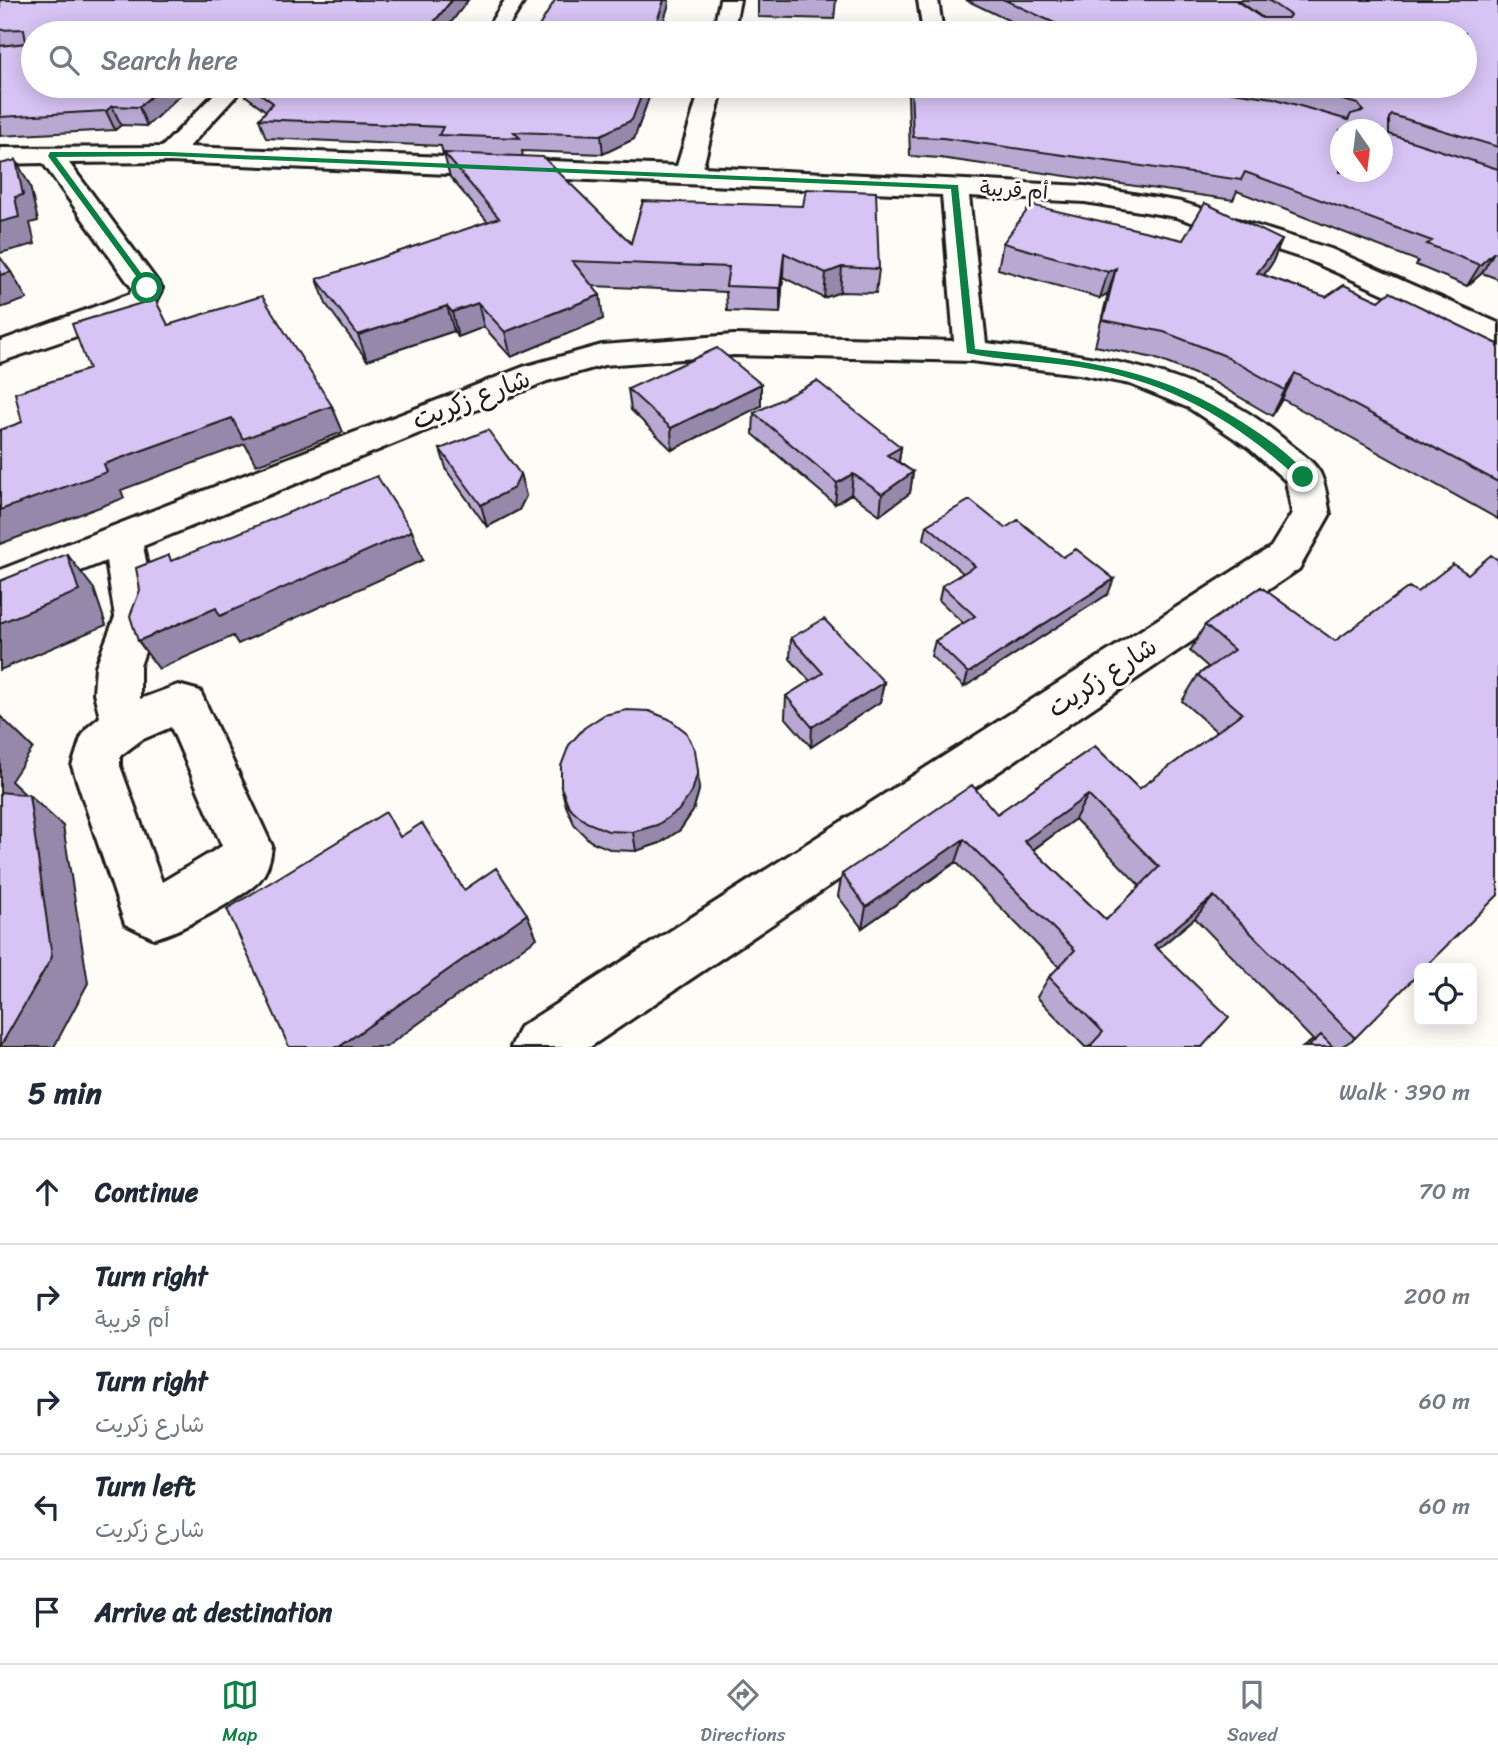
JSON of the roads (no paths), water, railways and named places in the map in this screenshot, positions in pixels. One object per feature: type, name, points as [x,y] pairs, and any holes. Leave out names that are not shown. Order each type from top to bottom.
[{"type":"street","points":[[502,21],[515,0]]},
{"type":"street","points":[[726,21],[730,0]]},
{"type":"street","points":[[928,0],[931,21]]},
{"type":"street","points":[[169,154],[223,98]]},
{"type":"street","points":[[688,174],[709,98]]},
{"type":"street","name":"أم قريبة","points":[[0,156],[169,154],[688,174],[1085,194],[1181,210],[1321,255],[1498,335]]},
{"type":"street","points":[[0,352],[119,312],[144,299],[147,288],[50,155]]},
{"type":"street","points":[[955,187],[971,351]]},
{"type":"street","name":"شارع زكريت","points":[[0,587],[535,374],[602,355],[734,345],[971,351],[1079,364],[1138,375],[1201,400],[1262,440],[1303,477],[1311,514],[1284,558],[540,1047]]},
{"type":"street","points":[[122,538],[136,617],[131,637],[118,666],[116,693],[125,726]]}]
